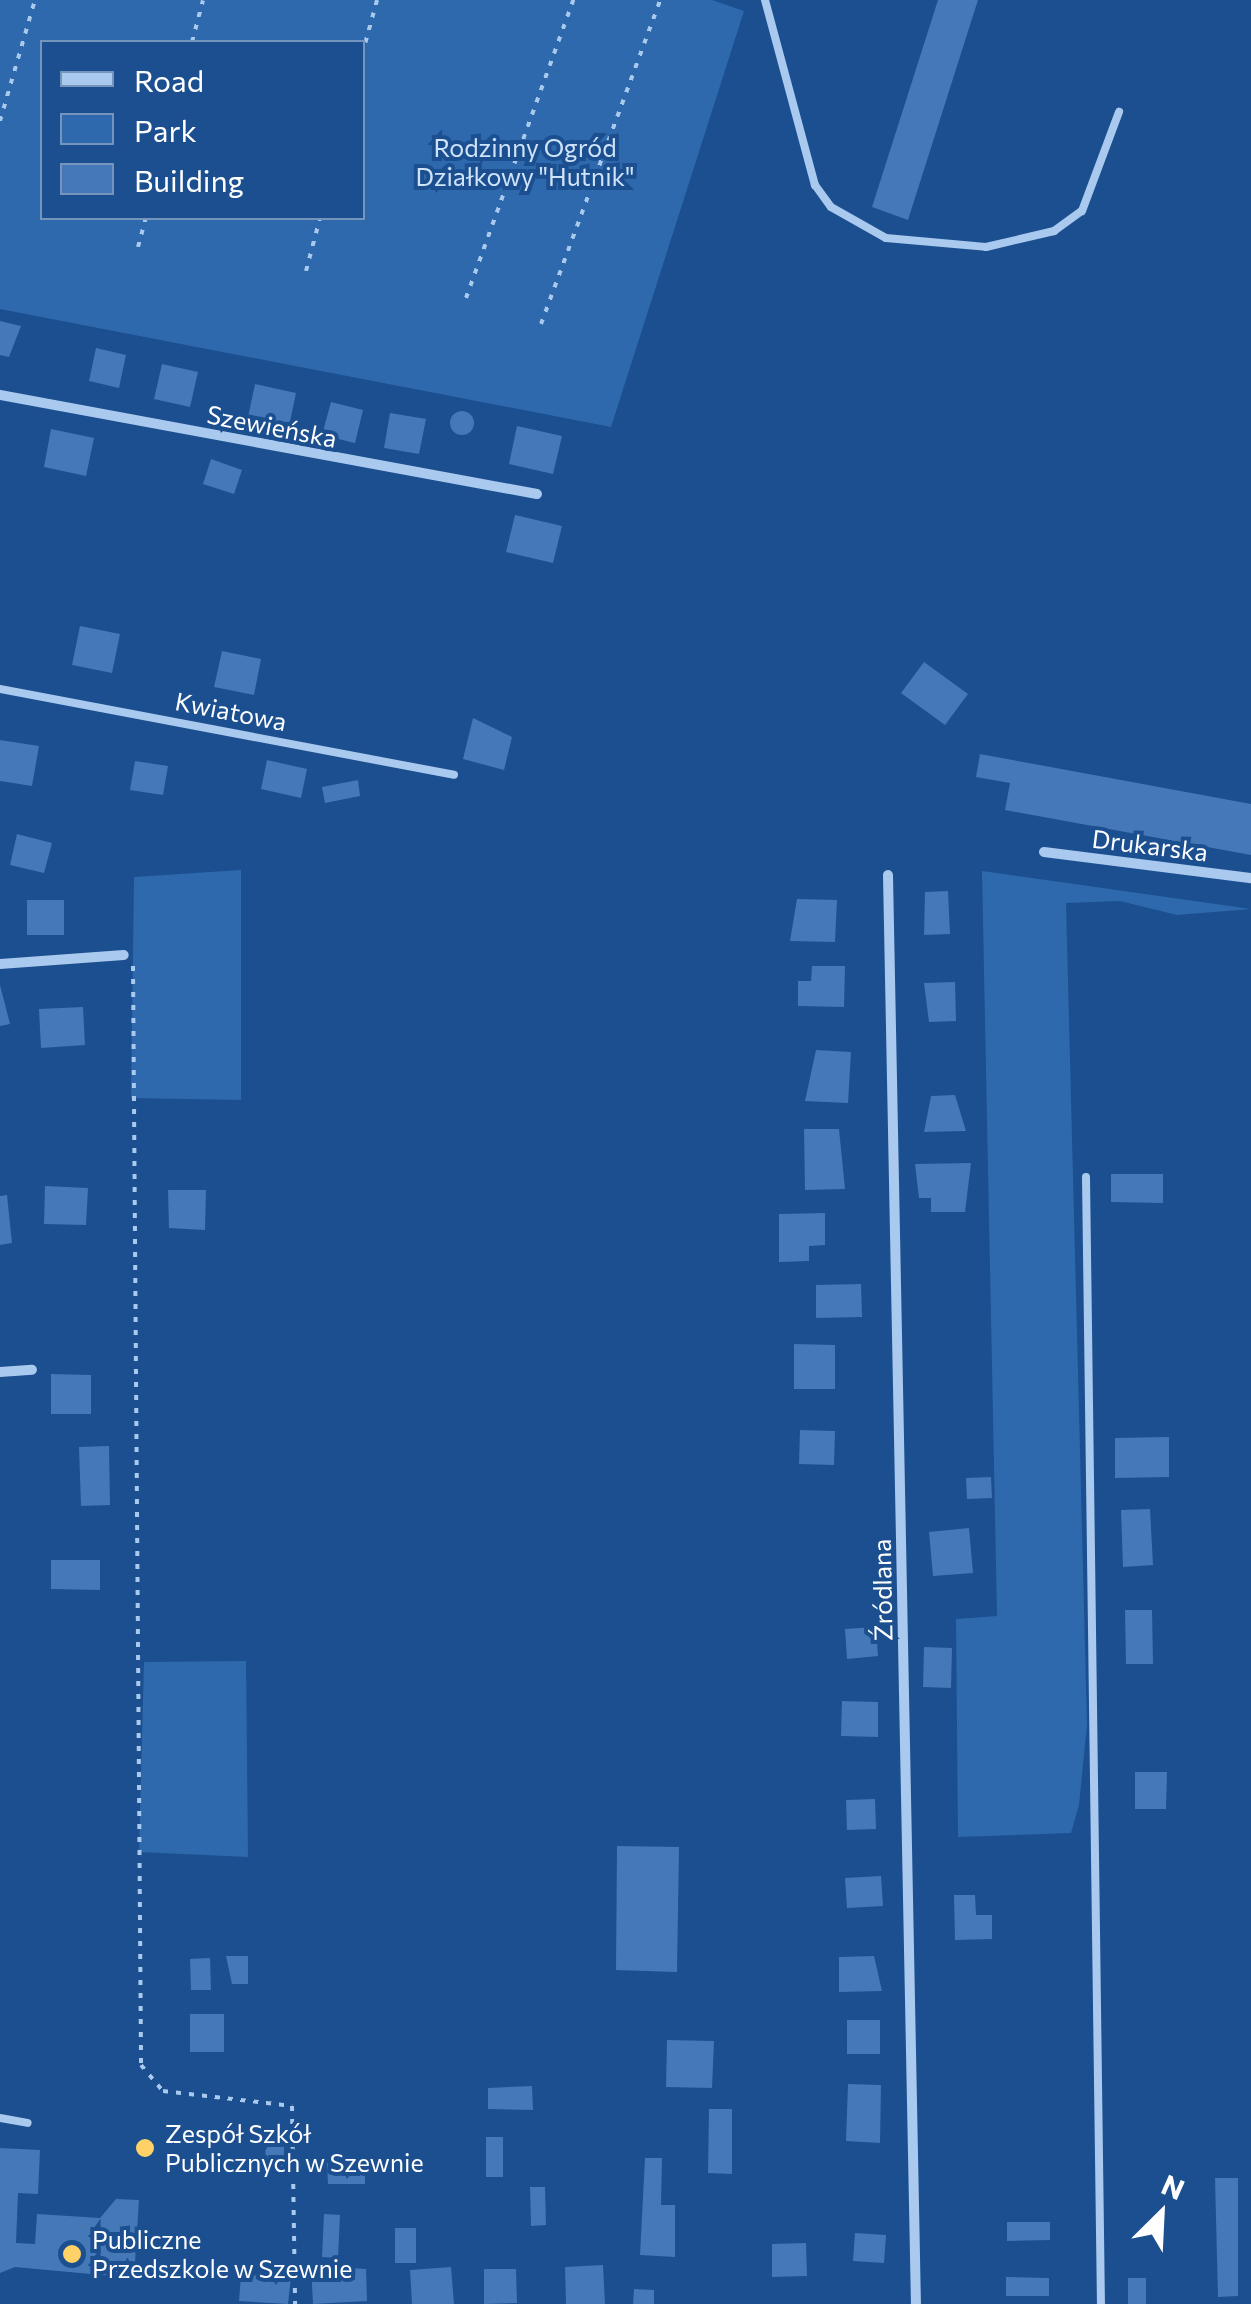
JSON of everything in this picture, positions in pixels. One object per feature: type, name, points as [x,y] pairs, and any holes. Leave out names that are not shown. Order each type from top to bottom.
[{"type":"street","name":"Szewieńska","points":[[0,395],[537,494]]},
{"type":"street","name":"Drukarska","points":[[1044,852],[1251,878]]},
{"type":"street","name":"Źródlana","points":[[888,875],[916,2304]]},
{"type":"street","points":[[0,964],[124,955]]},
{"type":"street","points":[[0,1372],[32,1370]]},
{"type":"lane","points":[[765,0],[815,186],[831,207],[886,238],[946,248],[1035,241],[1082,212],[1119,112]]},
{"type":"lane","name":"Kwiatowa","points":[[0,688],[454,774]]},
{"type":"lane","points":[[1086,1177],[1101,2304]]},
{"type":"lane","points":[[0,2118],[28,2123]]},
{"type":"path","points":[[0,121],[35,0]]},
{"type":"path","points":[[193,40],[203,0]]},
{"type":"path","points":[[365,44],[377,0]]},
{"type":"path","points":[[466,298],[573,0]]},
{"type":"path","points":[[541,324],[660,0]]},
{"type":"path","points":[[138,247],[145,220]]},
{"type":"path","points":[[306,271],[319,220]]},
{"type":"path","points":[[124,955],[134,969],[141,2065],[163,2092],[292,2106],[295,2304]]},
{"type":"green space","name":"Rodzinny Ogród Działkowy \"Hutnik\"","points":[[0,0],[712,0],[744,11],[611,427],[0,309]]},
{"type":"green space","points":[[241,870],[241,1100],[131,1098],[134,877]]},
{"type":"green space","points":[[982,871],[1251,909],[1177,915],[1120,901],[1066,903],[1087,1725],[1079,1805],[1071,1833],[958,1837],[956,1619],[997,1616]]},
{"type":"green space","points":[[246,1661],[248,1857],[139,1852],[144,1662]]},
{"type":"building","points":[[938,0],[978,0],[908,220],[872,207]]},
{"type":"building","points":[[0,321],[21,326],[9,357],[0,355]]},
{"type":"building","points":[[96,348],[126,355],[119,388],[89,381]]},
{"type":"building","points":[[162,364],[198,372],[190,407],[154,399]]},
{"type":"building","points":[[255,384],[296,393],[288,431],[247,422]]},
{"type":"building","points":[[331,402],[363,410],[355,443],[322,435]]},
{"type":"building","points":[[462,411],[471,414],[471,432],[462,435],[453,432],[450,423],[453,414]]},
{"type":"building","points":[[390,413],[426,419],[419,454],[384,448]]},
{"type":"building","points":[[517,426],[562,436],[553,474],[509,464]]},
{"type":"building","points":[[51,429],[94,438],[86,476],[44,467]]},
{"type":"building","points":[[211,459],[242,470],[234,494],[203,484]]},
{"type":"building","points":[[515,515],[562,526],[553,563],[506,552]]},
{"type":"building","points":[[80,626],[120,634],[112,673],[72,665]]},
{"type":"building","points":[[222,651],[261,659],[254,695],[214,687]]},
{"type":"building","points":[[924,662],[968,694],[945,725],[901,693]]},
{"type":"building","points":[[473,718],[512,737],[504,770],[463,759]]},
{"type":"building","points":[[0,740],[39,746],[32,786],[0,781]]},
{"type":"building","points":[[980,754],[1251,804],[1251,855],[1005,810],[1010,783],[976,777]]},
{"type":"building","points":[[267,760],[307,769],[301,798],[261,789]]},
{"type":"building","points":[[135,761],[168,766],[163,795],[130,790]]},
{"type":"building","points":[[358,780],[360,796],[325,803],[322,787]]},
{"type":"building","points":[[17,834],[52,843],[44,873],[10,865]]},
{"type":"building","points":[[948,891],[950,934],[924,935],[925,892]]},
{"type":"building","points":[[797,899],[837,900],[835,942],[790,941]]},
{"type":"building","points":[[27,900],[64,900],[64,935],[27,935]]},
{"type":"building","points":[[812,966],[845,966],[844,1007],[798,1006],[798,981],[811,981]]},
{"type":"building","points":[[955,982],[956,1021],[929,1022],[924,983]]},
{"type":"building","points":[[0,985],[10,1024],[0,1026]]},
{"type":"building","points":[[83,1007],[85,1045],[41,1048],[39,1009]]},
{"type":"building","points":[[816,1050],[851,1052],[848,1103],[805,1101]]},
{"type":"building","points":[[955,1095],[966,1131],[924,1132],[931,1096]]},
{"type":"building","points":[[804,1129],[839,1129],[845,1189],[805,1190]]},
{"type":"building","points":[[971,1163],[965,1212],[931,1212],[931,1198],[919,1198],[915,1164]]},
{"type":"building","points":[[1111,1174],[1163,1174],[1163,1203],[1111,1202]]},
{"type":"building","points":[[45,1186],[88,1188],[86,1225],[44,1224]]},
{"type":"building","points":[[168,1190],[206,1190],[205,1230],[169,1228]]},
{"type":"building","points":[[7,1195],[12,1243],[0,1245],[0,1196]]},
{"type":"building","points":[[825,1213],[825,1245],[809,1246],[809,1261],[779,1262],[779,1214]]},
{"type":"building","points":[[861,1284],[862,1317],[816,1318],[816,1285]]},
{"type":"building","points":[[794,1344],[835,1345],[835,1389],[794,1389]]},
{"type":"building","points":[[51,1374],[91,1375],[91,1414],[51,1414]]},
{"type":"building","points":[[800,1430],[835,1431],[834,1465],[799,1464]]},
{"type":"building","points":[[1169,1437],[1169,1477],[1115,1478],[1115,1438]]},
{"type":"building","points":[[109,1446],[110,1505],[81,1506],[79,1447]]},
{"type":"building","points":[[991,1477],[992,1498],[967,1499],[966,1478]]},
{"type":"building","points":[[1150,1509],[1153,1565],[1123,1567],[1121,1510]]},
{"type":"building","points":[[969,1528],[973,1573],[933,1576],[929,1532]]},
{"type":"building","points":[[51,1560],[100,1560],[100,1590],[51,1589]]},
{"type":"building","points":[[1125,1610],[1152,1610],[1153,1664],[1126,1664]]},
{"type":"building","points":[[876,1627],[878,1656],[847,1659],[845,1629]]},
{"type":"building","points":[[924,1647],[952,1648],[951,1688],[923,1687]]},
{"type":"building","points":[[842,1701],[878,1702],[878,1737],[841,1736]]},
{"type":"building","points":[[1135,1772],[1167,1772],[1166,1809],[1135,1809]]},
{"type":"building","points":[[875,1799],[876,1829],[847,1830],[846,1800]]},
{"type":"building","points":[[617,1846],[679,1847],[677,1972],[616,1970]]},
{"type":"building","points":[[881,1876],[883,1906],[847,1908],[845,1878]]},
{"type":"building","points":[[954,1895],[975,1895],[976,1915],[992,1915],[992,1939],[955,1940]]},
{"type":"building","points":[[226,1956],[248,1956],[248,1984],[232,1984]]},
{"type":"building","points":[[874,1956],[882,1991],[839,1992],[839,1957]]},
{"type":"building","points":[[210,1958],[211,1990],[191,1990],[190,1959]]},
{"type":"building","points":[[190,2014],[224,2014],[224,2052],[190,2052]]},
{"type":"building","points":[[847,2020],[880,2020],[880,2054],[847,2054]]},
{"type":"building","points":[[667,2040],[714,2041],[712,2088],[666,2087]]},
{"type":"building","points":[[848,2084],[881,2085],[880,2143],[846,2141]]},
{"type":"building","points":[[532,2086],[533,2110],[488,2109],[488,2088]]},
{"type":"building","points":[[709,2109],[732,2109],[732,2174],[708,2173]]},
{"type":"building","points":[[266,2134],[285,2135],[283,2167],[265,2166]]},
{"type":"building","points":[[486,2137],[503,2137],[503,2177],[486,2177]]},
{"type":"building","points":[[0,2148],[40,2150],[38,2194],[18,2193],[16,2243],[35,2244],[37,2214],[100,2218],[116,2199],[139,2200],[134,2278],[15,2267],[0,2273]]},
{"type":"building","points":[[645,2158],[662,2158],[661,2205],[675,2205],[675,2257],[640,2255]]},
{"type":"building","points":[[327,2163],[365,2164],[365,2184],[328,2184]]},
{"type":"building","points":[[1215,2178],[1238,2178],[1238,2296],[1218,2297]]},
{"type":"building","points":[[530,2187],[545,2187],[546,2225],[531,2226]]},
{"type":"building","points":[[324,2214],[340,2215],[338,2258],[322,2257]]},
{"type":"building","points":[[1007,2222],[1050,2222],[1050,2240],[1007,2241]]},
{"type":"building","points":[[395,2228],[416,2228],[416,2263],[395,2263]]},
{"type":"building","points":[[855,2233],[886,2235],[884,2263],[853,2261]]},
{"type":"building","points":[[806,2243],[807,2276],[772,2277],[772,2244]]},
{"type":"building","points":[[311,2265],[366,2269],[367,2301],[313,2304]]},
{"type":"building","points":[[603,2265],[605,2304],[566,2304],[565,2267]]},
{"type":"building","points":[[451,2267],[454,2304],[412,2304],[410,2270]]},
{"type":"building","points":[[484,2269],[516,2269],[517,2303],[484,2304]]},
{"type":"building","points":[[241,2275],[291,2277],[288,2304],[239,2301]]},
{"type":"building","points":[[1006,2277],[1049,2278],[1049,2296],[1006,2296]]},
{"type":"building","points":[[1128,2278],[1146,2278],[1146,2304],[1128,2304]]},
{"type":"building","points":[[634,2289],[654,2290],[654,2304],[633,2304]]},
{"type":"place","name":"Zespół Szkół Publicznych w Szewnie","points":[[145,2148]]},
{"type":"place","name":"Publiczne Przedszkole w Szewnie","points":[[72,2254]]}]
